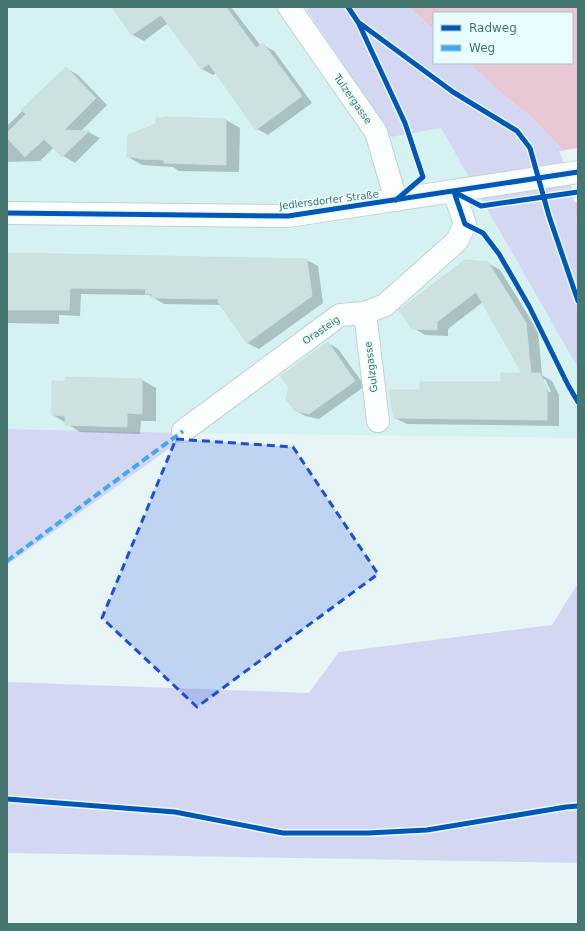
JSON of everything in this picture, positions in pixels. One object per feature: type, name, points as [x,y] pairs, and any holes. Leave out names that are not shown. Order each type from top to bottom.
[{"type":"street","name":"Tulzergasse","points":[[289,7],[376,132],[396,200]]},
{"type":"street","name":"Jedlersdorfer Straße","points":[[7,213],[288,216],[578,172]]},
{"type":"street","name":"Orasteig","points":[[183,431],[340,315],[365,313],[385,305],[457,241],[465,224],[454,192]]},
{"type":"street","name":"Gulzgasse","points":[[365,313],[378,421]]},
{"type":"highlighted area","points":[[176,439],[293,447],[378,574],[197,707],[102,618]]},
{"type":"shaded area","points":[[7,7],[305,7],[391,137],[441,128],[578,368],[578,438],[7,429]]},
{"type":"shaded area","points":[[305,7],[409,7],[433,29],[433,64],[470,64],[501,93],[531,117],[559,146],[571,174],[578,229],[578,368],[441,128],[391,137]]},
{"type":"shaded area","points":[[409,7],[578,7],[578,229],[571,174],[559,146],[531,117],[501,93],[470,64],[573,64],[573,12],[433,12],[433,29]]},
{"type":"shaded area","points":[[7,429],[191,433],[7,565]]},
{"type":"shaded area","points":[[578,583],[578,863],[7,853],[7,682],[309,693],[339,652],[552,625]]},
{"type":"pier","points":[[578,148],[578,202],[574,202],[569,175],[559,151]]},
{"type":"building","points":[[112,7],[226,7],[256,48],[263,43],[302,96],[256,130],[209,64],[201,69],[161,15],[132,35]]},
{"type":"building","points":[[66,67],[96,98],[64,130],[89,131],[62,157],[44,139],[25,157],[7,138],[7,133],[26,114],[21,110]]},
{"type":"building","points":[[156,118],[226,119],[226,165],[164,163],[164,160],[127,157],[128,135],[156,124]]},
{"type":"building","points":[[7,253],[307,259],[312,296],[247,343],[218,302],[218,299],[152,298],[152,294],[145,294],[146,289],[70,288],[69,310],[7,310]]},
{"type":"building","points":[[465,260],[488,262],[526,323],[531,373],[540,373],[547,388],[547,420],[394,418],[389,390],[420,390],[420,382],[501,382],[501,373],[522,373],[476,292],[437,322],[437,330],[412,329],[399,310]]},
{"type":"building","points":[[328,342],[355,381],[309,414],[295,411],[286,399],[289,388],[281,376]]},
{"type":"building","points":[[66,377],[142,379],[142,414],[127,413],[127,427],[65,425],[65,416],[52,415],[52,381],[66,381]]},
{"type":"marked path","points":[[7,561],[183,431]]},
{"type":"cycle path","points":[[348,7],[358,22],[405,123],[423,177],[396,200]]},
{"type":"cycle path","points":[[358,22],[453,92],[517,131],[530,148],[549,216],[578,301]]},
{"type":"cycle path","points":[[7,213],[288,216],[578,172]]},
{"type":"cycle path","points":[[454,192],[465,224],[483,233],[499,254],[529,306],[578,402]]},
{"type":"cycle path","points":[[454,192],[481,206],[578,192]]},
{"type":"cycle path","points":[[7,799],[175,812],[283,833],[368,833],[427,830],[578,806]]}]
